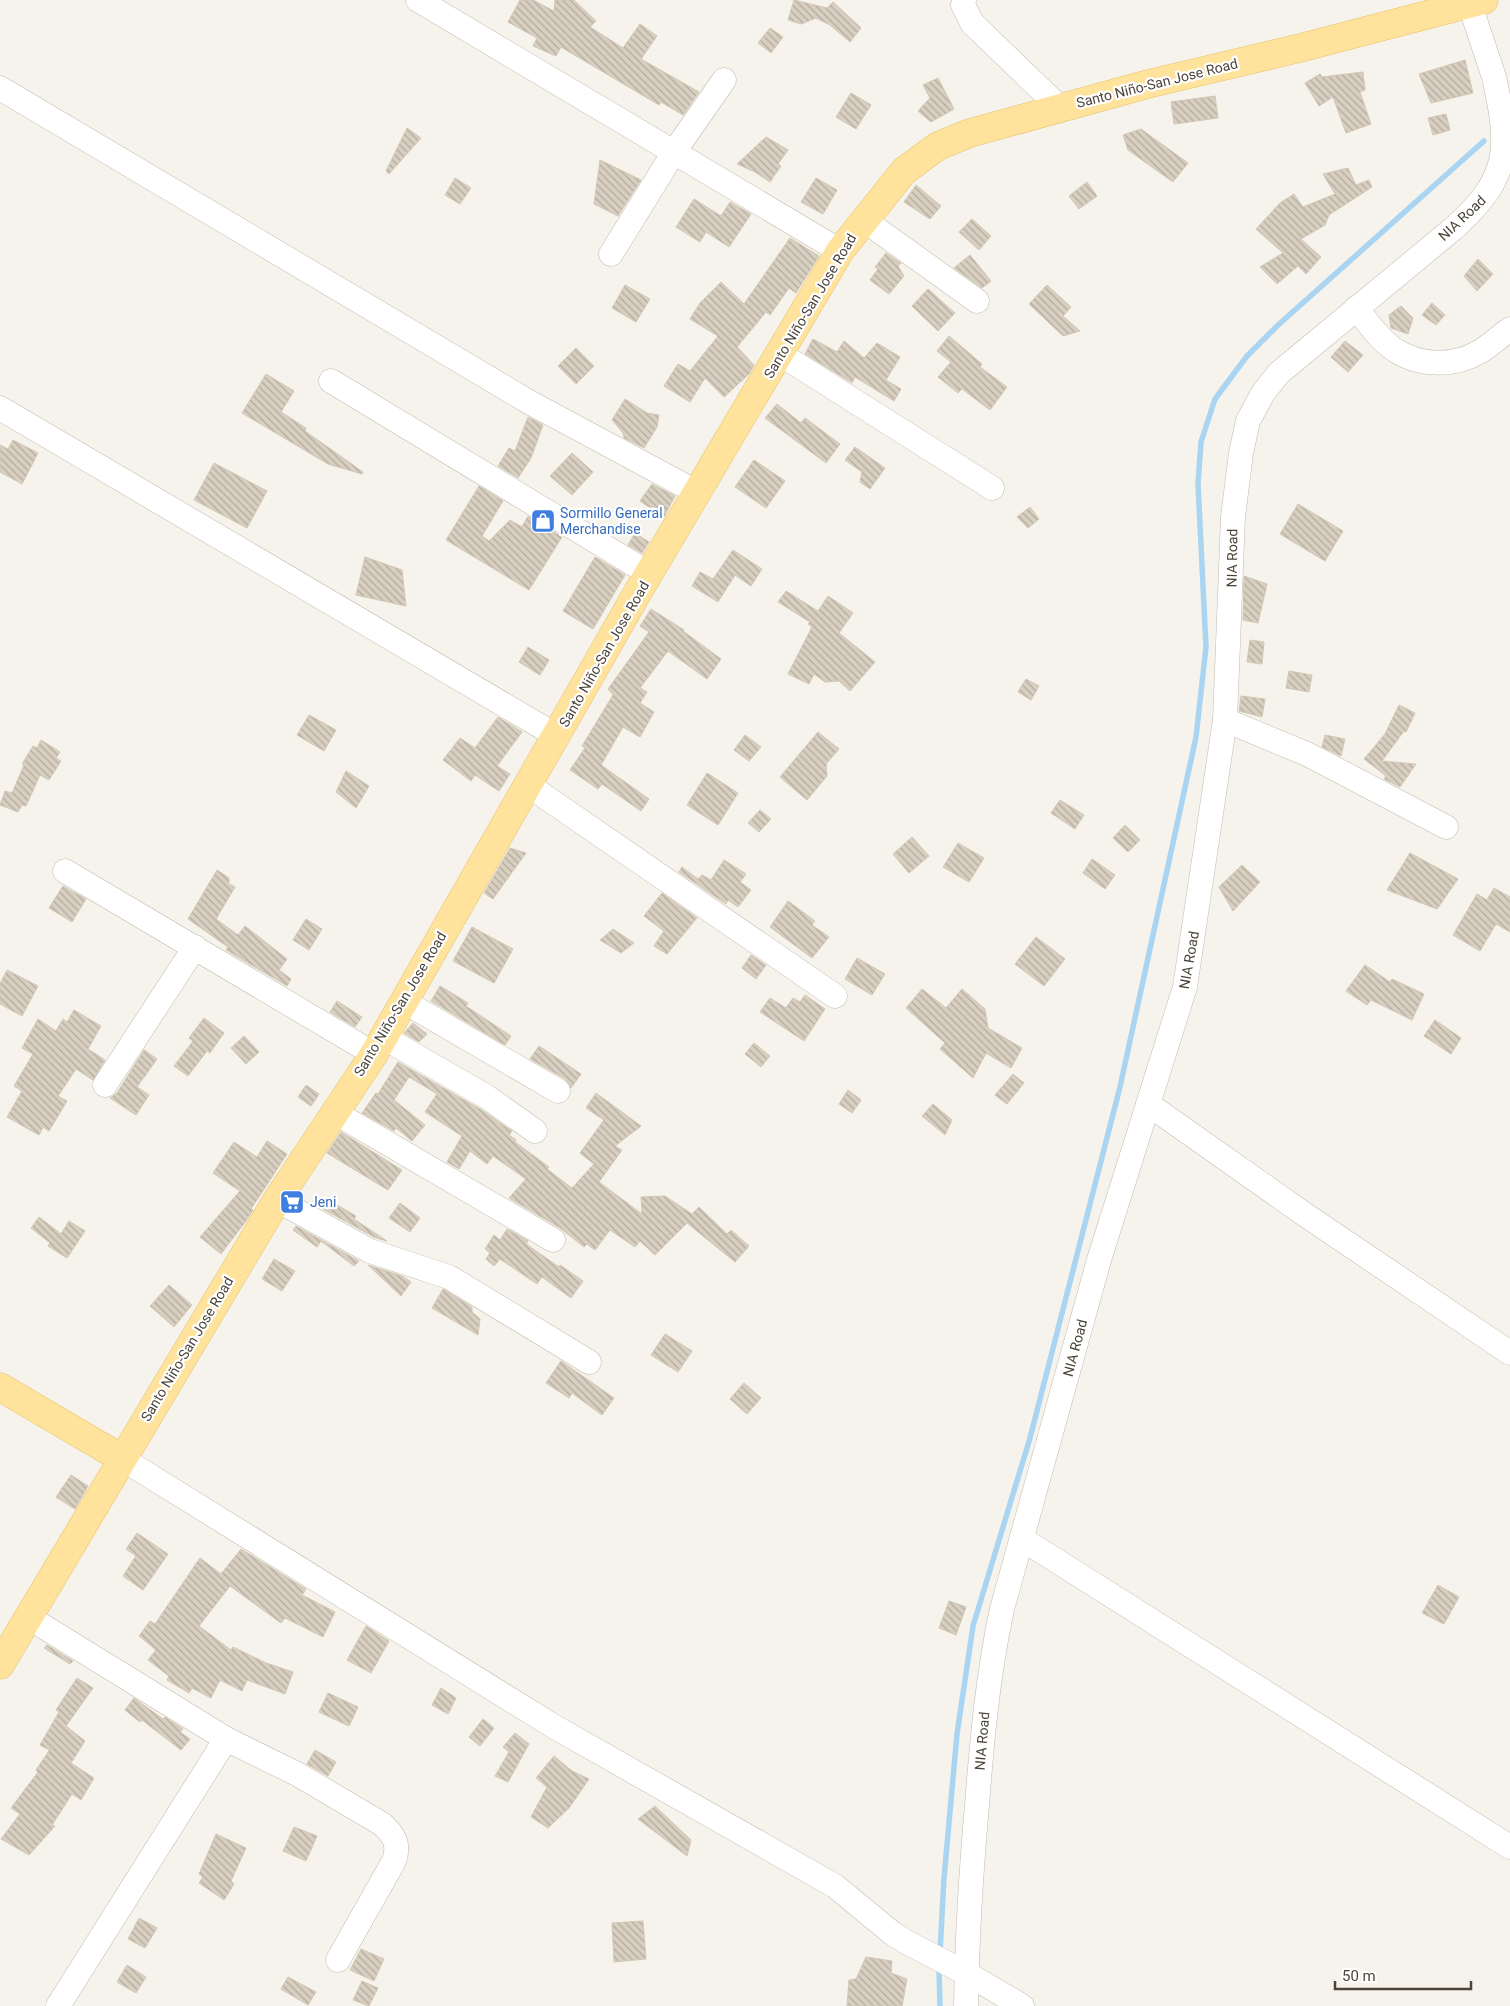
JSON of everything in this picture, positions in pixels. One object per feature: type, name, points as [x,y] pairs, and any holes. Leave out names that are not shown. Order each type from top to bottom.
[{"type":"main road","name":"Santo Niño-San Jose Road","points":[[0,1665],[121,1458],[278,1200],[378,1046],[650,574],[840,251],[904,171],[938,146],[970,133],[1059,107],[1479,2]]},
{"type":"main road","points":[[0,1387],[121,1458]]},
{"type":"street","points":[[418,0],[840,251]]},
{"type":"street","points":[[964,0],[963,5],[972,23],[1059,107]]},
{"type":"street","name":"NIA Road","points":[[966,2006],[970,1886],[987,1692],[1002,1609],[1099,1260],[1185,987],[1225,720],[1233,517],[1241,453],[1248,421],[1263,393],[1279,373],[1473,211],[1490,192],[1502,169],[1508,149],[1508,132],[1479,2]]},
{"type":"street","points":[[611,254],[674,152],[724,80]]},
{"type":"street","points":[[0,88],[537,406],[698,493]]},
{"type":"street","points":[[864,220],[977,301]]},
{"type":"street","points":[[1356,308],[1378,335],[1395,350],[1421,362],[1449,362],[1478,353],[1510,329]]},
{"type":"street","points":[[780,354],[992,488]]},
{"type":"street","points":[[331,381],[650,574]]},
{"type":"street","points":[[0,408],[557,736]]},
{"type":"street","points":[[1225,720],[1307,754],[1446,827]]},
{"type":"street","points":[[528,785],[835,996]]},
{"type":"street","points":[[65,872],[195,947],[378,1046],[487,1097],[535,1130]]},
{"type":"street","points":[[105,1085],[195,947]]},
{"type":"street","points":[[403,1001],[558,1091]]},
{"type":"street","points":[[1148,1104],[1304,1214],[1510,1353]]},
{"type":"street","points":[[334,1112],[553,1240]]},
{"type":"street","points":[[278,1200],[370,1251],[449,1277],[589,1362]]},
{"type":"street","points":[[121,1458],[553,1726],[835,1886],[892,1933],[1022,2006]]},
{"type":"street","points":[[1022,1540],[1510,1847]]},
{"type":"street","points":[[28,1617],[226,1739],[297,1774],[382,1824],[393,1834],[398,1848],[394,1861],[338,1960]]},
{"type":"street","points":[[58,2006],[226,1739]]},
{"type":"building","points":[[520,0],[533,0],[554,11],[555,0],[574,0],[596,21],[590,27],[623,48],[640,24],[657,36],[641,59],[699,92],[683,115],[661,102],[659,105],[561,47],[556,56],[533,46],[537,38],[508,22]]},
{"type":"building","points":[[794,0],[827,8],[833,2],[861,28],[850,42],[830,25],[816,18],[801,24],[788,20]]},
{"type":"building","points":[[770,28],[783,37],[771,53],[758,43]]},
{"type":"building","points":[[1465,60],[1473,93],[1431,103],[1419,74]]},
{"type":"building","points":[[1363,72],[1365,90],[1360,92],[1371,124],[1346,133],[1333,97],[1319,106],[1305,83],[1320,74],[1322,77]]},
{"type":"building","points":[[938,78],[954,109],[931,122],[918,111],[930,98],[923,85]]},
{"type":"building","points":[[851,93],[871,105],[856,129],[836,117]]},
{"type":"building","points":[[1215,96],[1218,118],[1174,124],[1171,102]]},
{"type":"building","points":[[1446,114],[1450,130],[1433,135],[1428,118]]},
{"type":"building","points":[[407,128],[421,138],[389,174],[386,171]]},
{"type":"building","points":[[1141,129],[1188,163],[1173,182],[1128,150],[1123,135]]},
{"type":"building","points":[[766,137],[788,150],[778,164],[781,166],[770,182],[755,172],[737,164]]},
{"type":"building","points":[[600,160],[641,180],[618,216],[594,204]]},
{"type":"building","points":[[1348,168],[1356,185],[1369,180],[1372,187],[1329,215],[1325,225],[1301,239],[1321,257],[1306,274],[1298,266],[1277,284],[1260,267],[1283,253],[1256,229],[1280,203],[1294,194],[1303,207],[1335,194],[1323,174]]},
{"type":"building","points":[[455,178],[471,188],[460,204],[445,195]]},
{"type":"building","points":[[816,178],[837,190],[823,214],[801,202]]},
{"type":"building","points":[[1087,182],[1097,196],[1079,209],[1069,196]]},
{"type":"building","points":[[916,185],[941,206],[930,219],[904,202]]},
{"type":"building","points":[[694,199],[721,216],[730,202],[751,214],[729,247],[706,232],[700,242],[676,227]]},
{"type":"building","points":[[972,219],[991,236],[979,250],[959,232]]},
{"type":"building","points":[[790,238],[819,256],[796,293],[789,288],[770,315],[766,312],[737,347],[754,365],[749,374],[724,397],[705,378],[690,402],[664,386],[678,364],[690,371],[718,336],[690,319],[700,303],[721,282],[744,304]]},
{"type":"building","points":[[886,253],[901,263],[898,266],[904,276],[889,294],[870,280],[878,269],[875,267]]},
{"type":"building","points":[[970,255],[991,281],[982,288],[954,268]]},
{"type":"building","points":[[1478,259],[1493,274],[1477,291],[1464,276]]},
{"type":"building","points":[[625,285],[650,299],[636,322],[612,308]]},
{"type":"building","points":[[1047,285],[1071,307],[1063,316],[1080,331],[1063,336],[1029,304]]},
{"type":"building","points":[[928,289],[955,313],[938,331],[912,306]]},
{"type":"building","points":[[1432,303],[1445,315],[1436,325],[1422,315]]},
{"type":"building","points":[[1401,306],[1413,318],[1408,334],[1391,328],[1389,315]]},
{"type":"building","points":[[949,336],[982,364],[980,367],[1007,387],[990,410],[962,389],[958,393],[938,377],[951,362],[937,351]]},
{"type":"building","points":[[813,339],[837,352],[844,341],[864,358],[877,343],[900,357],[886,380],[901,389],[894,401],[855,377],[852,383],[805,354]]},
{"type":"building","points":[[1345,341],[1363,355],[1348,372],[1331,357]]},
{"type":"building","points":[[576,348],[594,366],[576,384],[558,366]]},
{"type":"building","points":[[266,374],[294,391],[281,412],[306,428],[305,431],[363,472],[362,474],[328,464],[242,413]]},
{"type":"building","points":[[625,399],[647,413],[659,415],[657,427],[644,448],[624,438],[623,433],[612,420]]},
{"type":"building","points":[[777,404],[801,423],[805,418],[840,444],[826,463],[765,418]]},
{"type":"building","points":[[528,417],[543,425],[531,458],[518,478],[498,466],[509,448],[515,451]]},
{"type":"building","points":[[13,440],[38,453],[22,484],[0,472],[0,445],[8,449]]},
{"type":"building","points":[[855,447],[885,468],[870,489],[860,482],[862,472],[845,460]]},
{"type":"building","points":[[572,453],[593,472],[572,495],[550,476]]},
{"type":"building","points":[[754,460],[785,481],[766,508],[735,487]]},
{"type":"building","points":[[214,463],[267,491],[247,528],[194,500]]},
{"type":"building","points":[[652,484],[675,496],[664,517],[640,501]]},
{"type":"building","points":[[479,486],[503,501],[482,536],[489,541],[510,520],[522,527],[528,516],[562,537],[529,590],[446,540]]},
{"type":"building","points":[[1298,504],[1343,531],[1325,561],[1280,534]]},
{"type":"building","points":[[1030,507],[1039,519],[1028,528],[1017,517]]},
{"type":"building","points":[[635,533],[649,542],[642,553],[628,545]]},
{"type":"building","points":[[733,550],[762,569],[751,586],[735,575],[718,602],[692,586],[700,572],[713,579]]},
{"type":"building","points":[[365,557],[402,570],[406,606],[356,595]]},
{"type":"building","points":[[595,557],[625,575],[593,629],[563,611]]},
{"type":"building","points":[[1244,576],[1267,584],[1258,623],[1243,620]]},
{"type":"building","points":[[786,591],[818,611],[828,596],[853,613],[839,633],[875,662],[850,691],[839,681],[825,682],[814,674],[809,684],[788,674],[812,627],[808,624],[810,622],[778,602]]},
{"type":"building","points":[[651,609],[684,630],[721,659],[707,679],[668,651],[640,688],[647,692],[640,703],[654,712],[640,737],[623,727],[601,765],[649,799],[641,811],[602,784],[598,789],[570,770],[585,748],[582,746],[613,695],[608,689],[649,632],[640,626]]},
{"type":"building","points":[[1250,640],[1264,642],[1262,664],[1247,662]]},
{"type":"building","points":[[528,647],[549,660],[540,675],[519,662]]},
{"type":"building","points":[[1289,671],[1312,675],[1309,692],[1286,688]]},
{"type":"building","points":[[1026,679],[1039,686],[1031,700],[1018,692]]},
{"type":"building","points":[[1241,696],[1265,699],[1262,717],[1239,711]]},
{"type":"building","points":[[1399,705],[1415,713],[1406,732],[1404,731],[1382,761],[1416,764],[1400,787],[1384,779],[1386,776],[1364,759],[1385,734]]},
{"type":"building","points":[[309,715],[336,730],[324,751],[297,735]]},
{"type":"building","points":[[498,717],[522,732],[497,766],[510,774],[499,791],[475,775],[471,781],[443,760],[460,738],[475,748]]},
{"type":"building","points":[[818,732],[839,749],[826,764],[827,776],[807,800],[780,777]]},
{"type":"building","points":[[745,735],[761,747],[749,761],[734,750]]},
{"type":"building","points":[[1325,735],[1345,739],[1341,756],[1322,747]]},
{"type":"building","points":[[41,740],[60,752],[56,758],[61,761],[49,780],[40,775],[26,806],[22,805],[18,812],[0,805],[5,791],[12,793],[24,765],[22,764],[33,746],[37,748]]},
{"type":"building","points":[[346,771],[369,786],[356,808],[336,792]]},
{"type":"building","points":[[707,773],[738,793],[718,825],[687,805]]},
{"type":"building","points":[[1060,800],[1084,815],[1075,829],[1051,813]]},
{"type":"building","points":[[760,810],[771,819],[759,832],[748,823]]},
{"type":"building","points":[[1125,825],[1140,840],[1128,852],[1113,838]]},
{"type":"building","points":[[912,837],[929,856],[909,873],[893,854]]},
{"type":"building","points":[[958,843],[984,858],[969,882],[943,867]]},
{"type":"building","points":[[510,848],[526,853],[493,899],[484,893]]},
{"type":"building","points":[[1410,853],[1458,879],[1437,909],[1387,890]]},
{"type":"building","points":[[1092,859],[1115,875],[1105,889],[1083,873]]},
{"type":"building","points":[[724,860],[746,874],[740,882],[751,890],[738,907],[728,900],[726,904],[679,872],[682,867],[698,879],[702,875],[711,880]]},
{"type":"building","points":[[1242,865],[1260,882],[1233,911],[1219,887]]},
{"type":"building","points":[[217,870],[229,878],[229,884],[235,887],[216,919],[238,935],[245,926],[287,959],[279,970],[291,979],[287,986],[226,950],[228,947],[188,919]]},
{"type":"building","points":[[63,886],[86,899],[72,922],[49,908]]},
{"type":"building","points":[[1494,888],[1510,897],[1510,932],[1496,924],[1480,951],[1453,935],[1477,894],[1487,900]]},
{"type":"building","points":[[662,893],[697,918],[667,954],[654,946],[664,931],[644,916]]},
{"type":"building","points":[[788,901],[815,921],[812,925],[829,937],[812,958],[770,927]]},
{"type":"building","points":[[306,919],[322,929],[309,950],[293,940]]},
{"type":"building","points":[[472,927],[513,949],[494,983],[453,961]]},
{"type":"building","points":[[613,929],[634,943],[621,953],[600,940]]},
{"type":"building","points":[[1036,937],[1065,959],[1044,986],[1015,964]]},
{"type":"building","points":[[751,955],[766,965],[756,979],[742,968]]},
{"type":"building","points":[[857,958],[885,974],[872,995],[845,979]]},
{"type":"building","points":[[1365,965],[1390,982],[1392,979],[1424,994],[1412,1020],[1371,1000],[1367,1005],[1346,991]]},
{"type":"building","points":[[7,970],[38,986],[22,1016],[0,1004],[0,984]]},
{"type":"building","points":[[440,986],[468,1003],[466,1006],[511,1036],[505,1045],[431,1001]]},
{"type":"building","points":[[922,989],[946,1008],[962,989],[985,1009],[988,1028],[1022,1048],[1011,1068],[986,1053],[973,1078],[940,1049],[945,1043],[906,1008]]},
{"type":"building","points":[[805,995],[825,1009],[804,1041],[760,1012],[770,998],[786,1008],[793,998],[800,1002]]},
{"type":"building","points":[[337,1001],[362,1017],[355,1027],[330,1012]]},
{"type":"building","points":[[74,1010],[101,1026],[88,1049],[105,1060],[93,1080],[76,1069],[58,1096],[67,1101],[49,1131],[43,1127],[39,1135],[7,1117],[22,1091],[14,1086],[33,1054],[22,1048],[38,1019],[56,1031],[63,1019],[67,1022]]},
{"type":"building","points":[[204,1018],[224,1033],[210,1053],[207,1051],[188,1076],[174,1066],[193,1041],[189,1038]]},
{"type":"building","points":[[1435,1020],[1461,1038],[1451,1054],[1424,1036]]},
{"type":"building","points":[[413,1023],[427,1034],[419,1042],[404,1033]]},
{"type":"building","points":[[244,1036],[259,1052],[246,1064],[231,1048]]},
{"type":"building","points":[[754,1043],[770,1056],[761,1067],[745,1054]]},
{"type":"building","points":[[539,1046],[581,1074],[571,1088],[565,1079],[530,1059]]},
{"type":"building","points":[[144,1050],[157,1059],[137,1087],[149,1095],[136,1115],[110,1098],[117,1093]]},
{"type":"building","points":[[398,1062],[480,1109],[512,1131],[509,1135],[516,1140],[515,1142],[549,1167],[547,1169],[572,1188],[594,1164],[580,1153],[604,1120],[586,1108],[596,1093],[641,1126],[615,1146],[622,1150],[599,1182],[642,1214],[641,1197],[665,1196],[692,1214],[699,1207],[727,1234],[731,1230],[749,1246],[735,1262],[687,1223],[655,1255],[640,1241],[635,1247],[610,1230],[595,1250],[587,1244],[584,1247],[560,1228],[509,1198],[526,1179],[493,1156],[487,1164],[470,1151],[459,1169],[447,1162],[462,1136],[425,1112],[437,1094],[409,1077],[394,1100],[425,1125],[412,1141],[396,1128],[394,1131],[362,1113],[376,1093],[378,1094]]},
{"type":"building","points":[[1013,1074],[1024,1083],[1007,1104],[995,1095]]},
{"type":"building","points":[[306,1085],[319,1094],[311,1106],[298,1097]]},
{"type":"building","points":[[848,1090],[861,1100],[852,1113],[839,1104]]},
{"type":"building","points":[[933,1104],[952,1120],[945,1135],[922,1116]]},
{"type":"building","points":[[341,1132],[402,1170],[388,1190],[327,1153]]},
{"type":"building","points":[[267,1141],[287,1154],[251,1209],[253,1210],[246,1221],[221,1254],[200,1237],[240,1191],[213,1173],[234,1142],[257,1157]]},
{"type":"building","points":[[315,1198],[331,1208],[334,1203],[356,1216],[354,1219],[387,1241],[376,1238],[312,1203]]},
{"type":"building","points":[[400,1203],[420,1218],[410,1232],[389,1218]]},
{"type":"building","points":[[39,1217],[61,1234],[69,1221],[85,1231],[67,1258],[48,1246],[50,1243],[31,1228]]},
{"type":"building","points":[[296,1226],[359,1261],[354,1266],[321,1241],[317,1247],[293,1230]]},
{"type":"building","points":[[507,1229],[528,1241],[526,1244],[559,1267],[560,1265],[583,1281],[571,1298],[542,1277],[537,1284],[500,1259],[494,1266],[486,1259],[490,1253],[485,1249],[494,1235],[500,1240]]},
{"type":"building","points":[[274,1259],[295,1271],[282,1291],[262,1279]]},
{"type":"building","points":[[368,1265],[402,1276],[411,1282],[401,1296]]},
{"type":"building","points":[[169,1285],[192,1305],[174,1327],[150,1306]]},
{"type":"building","points":[[443,1289],[472,1307],[472,1312],[480,1319],[478,1335],[432,1308]]},
{"type":"building","points":[[665,1334],[692,1351],[678,1372],[651,1355]]},
{"type":"building","points":[[561,1361],[614,1398],[602,1415],[572,1393],[569,1398],[546,1383]]},
{"type":"building","points":[[744,1383],[761,1398],[747,1414],[730,1399]]},
{"type":"building","points":[[71,1475],[88,1486],[75,1509],[56,1497]]},
{"type":"building","points":[[137,1533],[168,1554],[143,1590],[123,1576],[136,1556],[126,1549]]},
{"type":"building","points":[[241,1549],[306,1589],[302,1595],[335,1612],[323,1637],[285,1618],[281,1623],[230,1586],[199,1626],[231,1650],[233,1647],[266,1663],[293,1672],[285,1694],[247,1680],[242,1691],[220,1680],[211,1698],[192,1688],[189,1693],[167,1680],[169,1676],[148,1660],[156,1650],[139,1636],[150,1621],[155,1624],[200,1558],[221,1574]]},
{"type":"building","points":[[1438,1585],[1459,1597],[1444,1624],[1422,1613]]},
{"type":"building","points":[[949,1601],[966,1607],[956,1635],[939,1628]]},
{"type":"building","points":[[366,1626],[389,1641],[371,1673],[347,1660]]},
{"type":"building","points":[[47,1645],[73,1661],[70,1664],[44,1648]]},
{"type":"building","points":[[77,1678],[93,1688],[66,1726],[85,1741],[71,1763],[94,1778],[81,1800],[72,1794],[52,1825],[55,1826],[29,1855],[1,1839],[20,1814],[11,1808],[38,1772],[36,1770],[55,1742],[49,1750],[40,1745],[59,1712],[56,1710]]},
{"type":"building","points":[[441,1688],[456,1698],[448,1714],[432,1705]]},
{"type":"building","points":[[328,1693],[358,1707],[349,1726],[319,1712]]},
{"type":"building","points":[[134,1698],[163,1719],[165,1717],[183,1729],[180,1732],[190,1739],[181,1750],[142,1720],[140,1722],[125,1710]]},
{"type":"building","points":[[483,1719],[494,1728],[480,1746],[469,1737]]},
{"type":"building","points":[[515,1733],[529,1744],[508,1782],[495,1776],[509,1752],[503,1747]]},
{"type":"building","points":[[315,1750],[336,1762],[328,1776],[307,1764]]},
{"type":"building","points":[[554,1756],[572,1771],[589,1779],[569,1808],[548,1828],[531,1817],[547,1787],[536,1778]]},
{"type":"building","points":[[655,1806],[691,1840],[687,1856],[638,1819]]},
{"type":"building","points":[[294,1827],[317,1836],[306,1861],[283,1851]]},
{"type":"building","points":[[216,1834],[246,1848],[231,1881],[234,1884],[224,1900],[199,1883],[203,1877],[199,1874]]},
{"type":"building","points":[[139,1918],[157,1928],[145,1948],[128,1939]]},
{"type":"building","points":[[643,1921],[646,1959],[614,1962],[612,1923]]},
{"type":"building","points":[[361,1949],[384,1959],[374,1981],[350,1970]]},
{"type":"building","points":[[866,1957],[892,1961],[891,1973],[907,1979],[902,2006],[847,2006],[849,1980],[856,1979]]},
{"type":"building","points":[[127,1965],[146,1977],[136,1993],[117,1982]]},
{"type":"building","points":[[288,1977],[316,1992],[308,2005],[281,1989]]},
{"type":"building","points":[[362,1981],[378,1988],[369,2006],[353,2000]]},
{"type":"waterway","points":[[940,1952],[944,1878],[957,1734],[973,1626],[1030,1438],[1120,1087],[1196,737],[1206,647],[1198,484],[1201,442],[1215,399],[1247,356],[1277,326],[1484,141]]},
{"type":"waterway","points":[[939,1969],[940,2006]]},
{"type":"place","name":"Sormillo General Merchandise","points":[[543,521]]},
{"type":"place","name":"Jeni","points":[[292,1202]]}]
